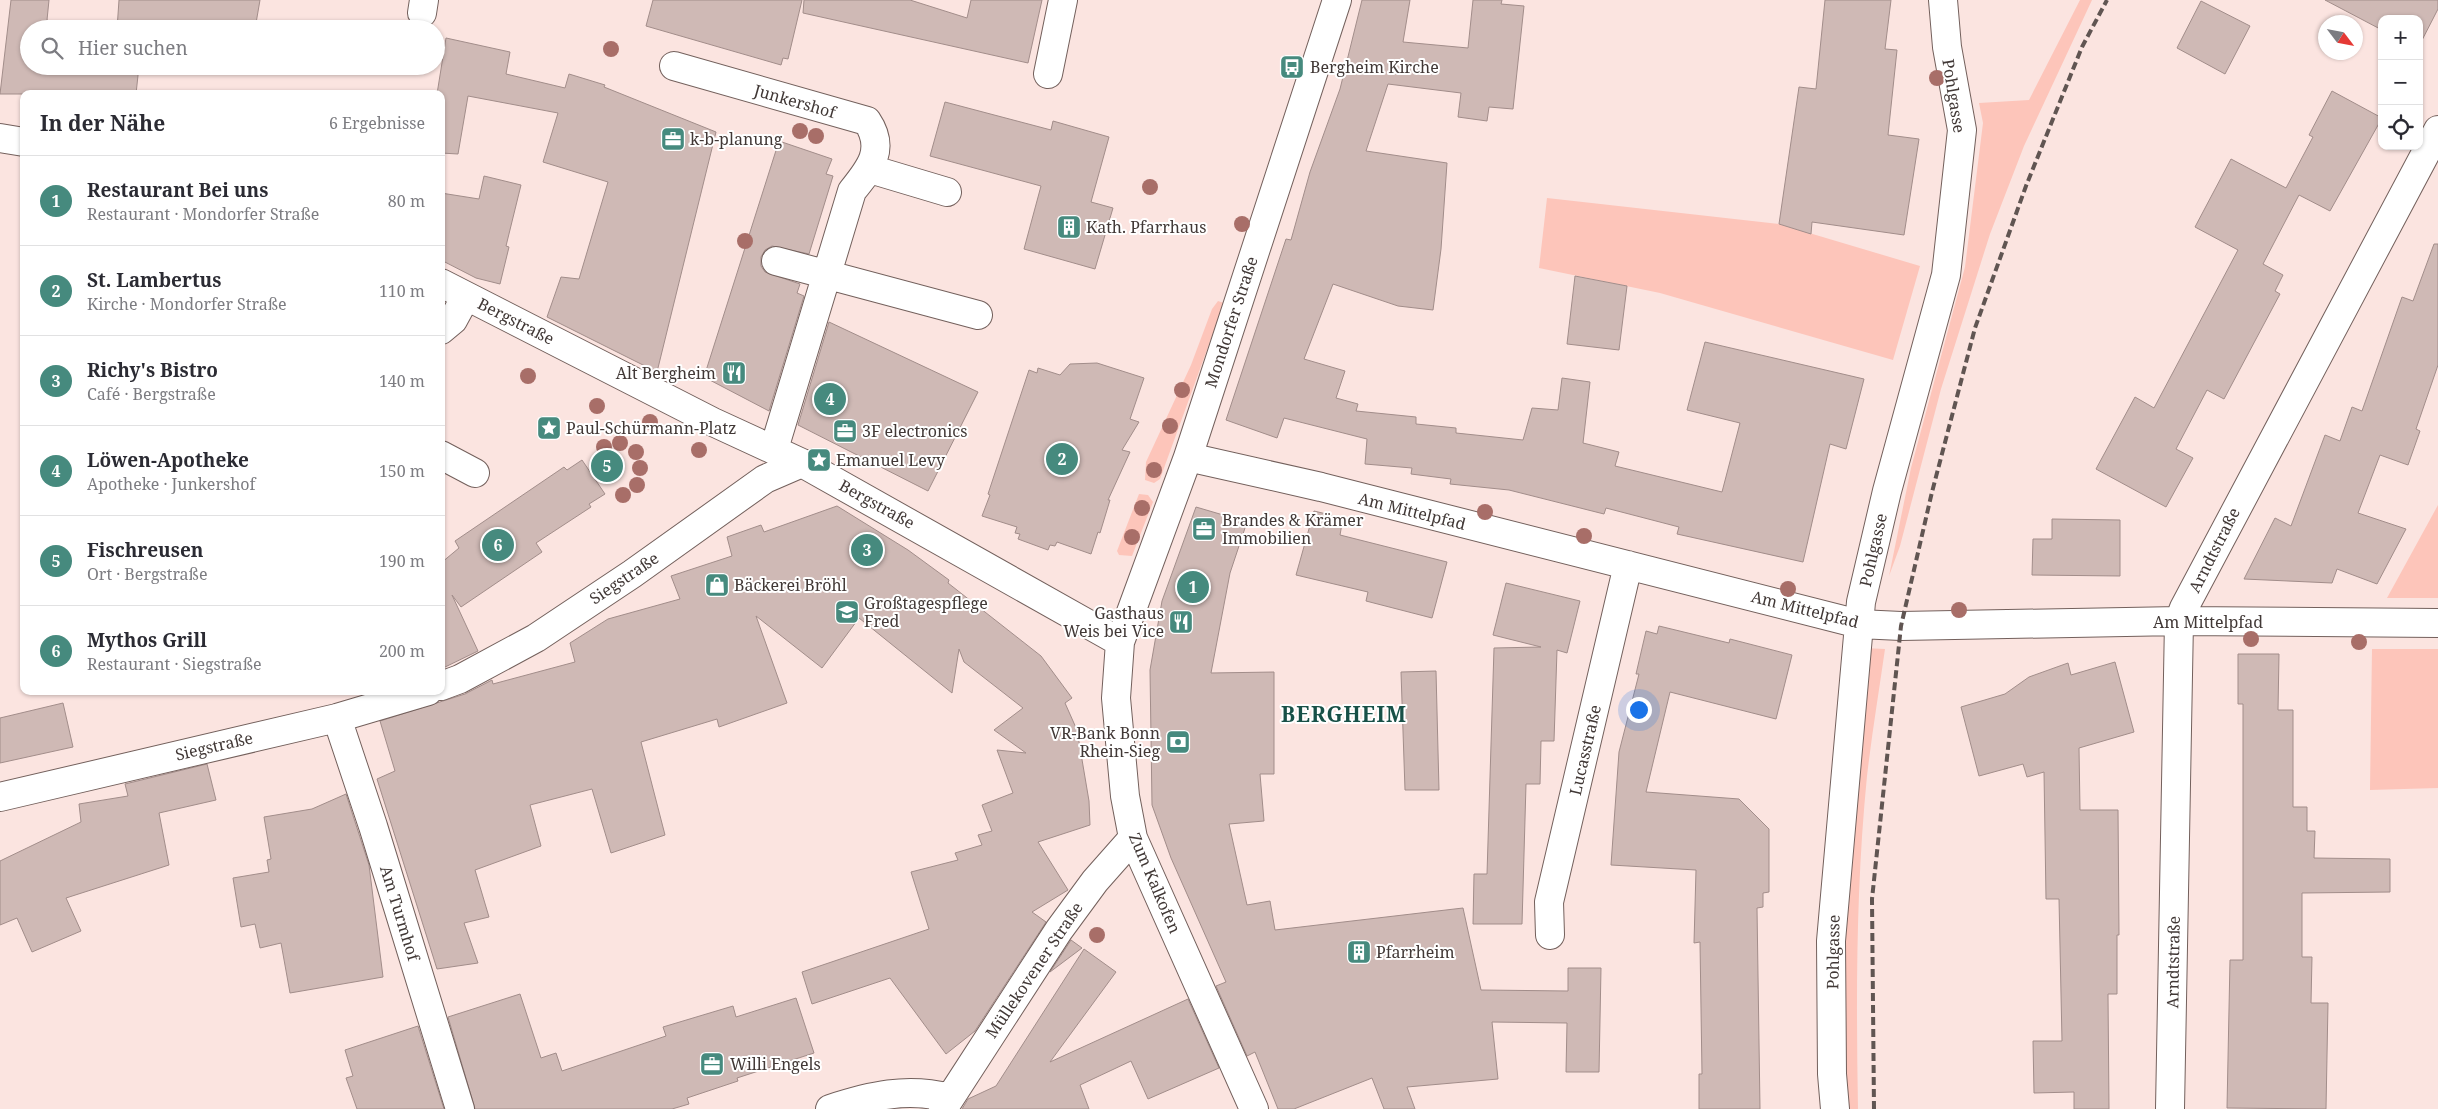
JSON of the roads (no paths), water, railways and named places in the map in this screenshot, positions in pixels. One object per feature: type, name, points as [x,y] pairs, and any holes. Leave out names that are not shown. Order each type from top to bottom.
[{"type":"street","points":[[1048,74],[1063,0]]},
{"type":"street","name":"Mondorfer Straße","points":[[1120,642],[1188,457],[1337,0]]},
{"type":"street","name":"Pohlgasse","points":[[1835,1109],[1832,1074],[1831,941],[1861,602],[1887,491],[1947,267],[1962,130],[1946,47],[1943,0]]},
{"type":"street","name":"Junkershof","points":[[674,66],[868,122],[876,140],[870,169],[852,191],[774,449]]},
{"type":"street","name":"Arndtstraße","points":[[2170,1109],[2180,622],[2184,608],[2257,468],[2438,130]]},
{"type":"street","points":[[0,138],[20,141]]},
{"type":"street","points":[[870,169],[947,192]]},
{"type":"street","points":[[776,261],[978,315]]},
{"type":"street","name":"Bergstraße","points":[[445,285],[714,422],[802,463],[1120,642]]},
{"type":"street","points":[[445,327],[453,320],[466,296]]},
{"type":"street","points":[[445,457],[476,472]]},
{"type":"street","name":"Am Mittelpfad","points":[[1188,457],[1330,490],[1859,624],[1901,626],[2180,622],[2438,623]]},
{"type":"street","name":"Siegstraße","points":[[445,685],[460,679],[536,638],[632,574],[765,479],[802,463]]},
{"type":"street","name":"Lucasstraße","points":[[1550,935],[1549,902],[1628,565]]},
{"type":"street","name":"Zum Kalkofen","points":[[1120,642],[1116,698],[1125,796],[1134,838],[1254,1109]]},
{"type":"street","name":"Siegstraße","points":[[0,797],[337,718],[415,695]]},
{"type":"street","name":"Am Turmhof","points":[[337,718],[373,826],[460,1109]]},
{"type":"street","name":"Müllekovener Straße","points":[[946,1103],[1060,930],[1095,881],[1134,838]]},
{"type":"street","points":[[830,1109],[884,1094],[929,1092],[946,1103]]},
{"type":"railway","points":[[1874,1109],[1872,899],[1901,626],[1932,492],[1975,328],[2026,186],[2082,47],[2107,0]]},
{"type":"place","name":"Bergheim Kirche","points":[[1292,67]]},
{"type":"place","name":"k-b-planung","points":[[673,139]]},
{"type":"place","name":"Kath. Pfarrhaus","points":[[1069,227]]},
{"type":"place","name":"Alt Bergheim","points":[[734,373]]},
{"type":"place","name":"Löwen-Apotheke","points":[[830,399]]},
{"type":"place","name":"Paul-Schürmann-Platz","points":[[549,428]]},
{"type":"place","name":"3F electronics","points":[[845,431]]},
{"type":"place","name":"St. Lambertus","points":[[1062,459]]},
{"type":"place","name":"Emanuel Levy","points":[[819,460]]},
{"type":"place","name":"Fischreusen","points":[[607,466]]},
{"type":"place","name":"Brandes & Krämer Immobilien","points":[[1204,529]]},
{"type":"place","name":"Mythos Grill","points":[[498,545]]},
{"type":"place","name":"Richy's Bistro","points":[[867,550]]},
{"type":"place","name":"Bäckerei Bröhl","points":[[717,585]]},
{"type":"place","name":"Restaurant Bei uns","points":[[1193,587]]},
{"type":"place","name":"Großtagespflege Fred","points":[[847,612]]},
{"type":"place","name":"Gasthaus Weis bei Vice","points":[[1181,622]]},
{"type":"place","name":"VR-Bank Bonn Rhein-Sieg","points":[[1178,742]]},
{"type":"place","name":"Pfarrheim","points":[[1359,952]]},
{"type":"place","name":"Willi Engels","points":[[712,1064]]},
{"type":"district","name":"BERGHEIM","points":[[1344,714]]}]
